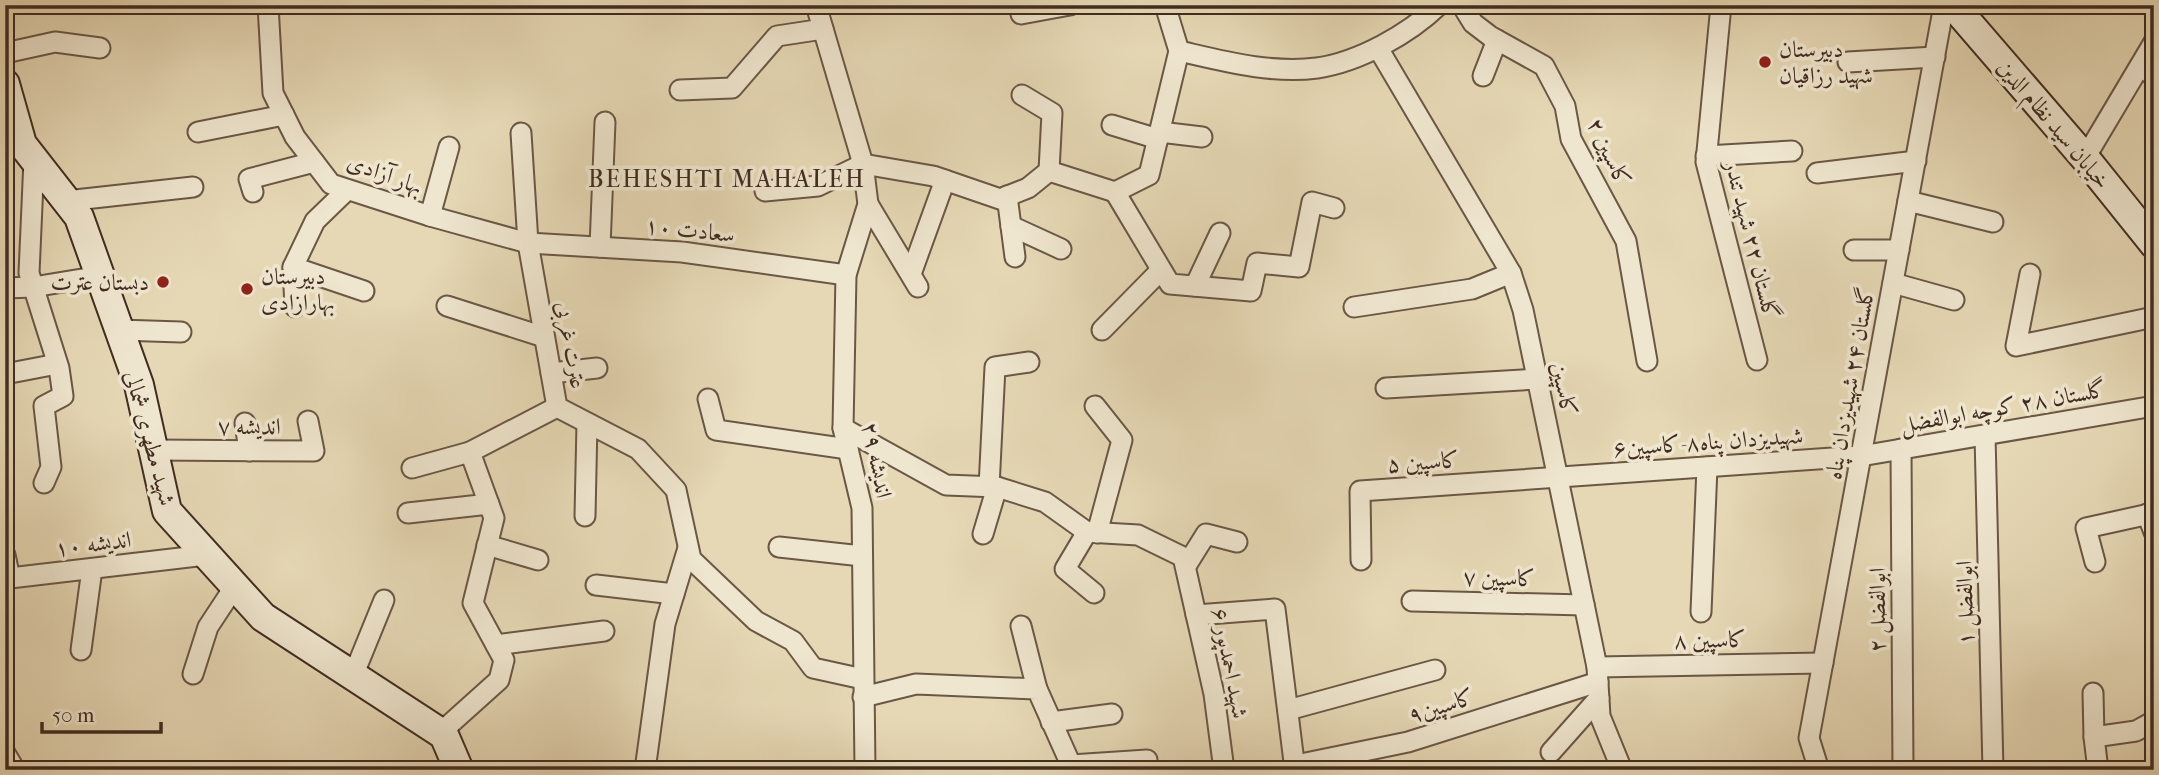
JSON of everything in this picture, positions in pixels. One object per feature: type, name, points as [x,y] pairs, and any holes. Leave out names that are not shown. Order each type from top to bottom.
[{"type":"main road","name":"خیابان سید نظام الدین","points":[[1953,5],[2085,158],[2154,244]]},
{"type":"main road","name":"شهید مطهری شمالی","points":[[5,84],[22,144],[79,218],[139,385],[167,511],[263,617],[440,733],[459,770]]},
{"type":"street","name":"بهار آزادی","points":[[268,5],[273,93],[295,137],[331,184],[430,216],[528,243]]},
{"type":"street","name":"اندیشه ۲۹","points":[[816,5],[863,164],[868,204],[846,275],[843,428],[862,508],[864,770]]},
{"type":"street","points":[[1021,14],[1070,5]]},
{"type":"street","points":[[1115,192],[1149,175],[1179,51],[1165,5]]},
{"type":"street","points":[[1179,51],[1246,66],[1317,68],[1378,48],[1415,28],[1440,5]]},
{"type":"street","name":"کاسپین ۲","points":[[1462,5],[1473,23],[1497,40],[1544,66],[1565,106],[1571,139],[1626,241],[1647,361]]},
{"type":"street","name":"گلستان ۲۲ شهید تندر","points":[[1721,5],[1706,156],[1757,360]]},
{"type":"street","name":"گلستان ۲۴ شهیدیزدان پناه","points":[[1819,770],[1809,737],[1944,5]]},
{"type":"street","points":[[680,90],[732,89],[777,36],[823,29]]},
{"type":"street","points":[[1483,76],[1497,40]]},
{"type":"street","points":[[5,53],[55,42],[100,48]]},
{"type":"street","points":[[2085,158],[2148,71],[2154,42]]},
{"type":"street","name":"کاسپین","points":[[1378,48],[1511,273],[1523,310],[1584,605],[1598,682],[1601,716],[1622,770]]},
{"type":"street","points":[[1848,62],[1935,57]]},
{"type":"street","points":[[765,191],[818,186],[863,164],[945,180],[999,199],[1007,196],[1028,188],[1049,170],[1052,113],[1022,94]]},
{"type":"street","points":[[198,132],[284,115]]},
{"type":"street","points":[[600,247],[605,122]]},
{"type":"street","points":[[1112,125],[1159,136],[1202,137]]},
{"type":"street","name":"عترت غربی","points":[[521,132],[528,243],[556,407],[638,449],[676,490],[689,553]]},
{"type":"street","points":[[430,216],[449,147]]},
{"type":"street","points":[[1706,156],[1792,151]]},
{"type":"street","points":[[34,160],[29,272],[57,364],[63,396],[44,406],[51,467],[44,483]]},
{"type":"street","points":[[1817,173],[1916,161]]},
{"type":"street","points":[[253,192],[249,179],[314,162]]},
{"type":"street","points":[[1049,170],[1115,192],[1170,284],[1251,290],[1257,263],[1299,267],[1312,202],[1334,208]]},
{"type":"street","points":[[868,204],[914,280],[945,180]]},
{"type":"street","points":[[66,201],[193,187]]},
{"type":"street","points":[[295,307],[293,267],[314,221],[347,190]]},
{"type":"street","points":[[1007,196],[1015,257]]},
{"type":"street","points":[[1908,201],[1993,222]]},
{"type":"street","points":[[1011,226],[1061,249]]},
{"type":"street","points":[[1195,286],[1220,233]]},
{"type":"street","name":"سعادت ۱۰","points":[[528,243],[682,252],[846,275]]},
{"type":"street","points":[[1854,250],[1899,250]]},
{"type":"street","points":[[293,267],[364,291]]},
{"type":"street","points":[[1102,330],[1161,270]]},
{"type":"street","points":[[1353,307],[1472,289],[1511,273]]},
{"type":"street","points":[[2030,274],[2016,346],[2154,317]]},
{"type":"street","points":[[5,288],[33,287],[100,276]]},
{"type":"street","points":[[1893,283],[1954,300]]},
{"type":"street","points":[[447,306],[544,337]]},
{"type":"street","points":[[119,330],[181,332]]},
{"type":"street","points":[[983,534],[993,487],[995,367],[1029,362]]},
{"type":"street","points":[[5,374],[57,364]]},
{"type":"street","points":[[551,373],[597,368]]},
{"type":"street","points":[[1386,388],[1537,379]]},
{"type":"street","points":[[708,399],[716,430],[770,435],[848,449]]},
{"type":"street","points":[[1094,593],[1065,569],[1092,532],[1122,440],[1095,406]]},
{"type":"street","name":"گلستان ۲۸ کوچه ابوالفضل","points":[[1861,456],[2154,406]]},
{"type":"street","points":[[412,468],[470,452],[556,407]]},
{"type":"street","name":"اندیشه ۷","points":[[153,450],[314,451],[308,421]]},
{"type":"street","points":[[245,423],[249,451]]},
{"type":"street","points":[[585,516],[587,423]]},
{"type":"street","points":[[843,428],[946,485],[993,487],[1045,502],[1092,532],[1138,535],[1182,556],[1186,566]]},
{"type":"street","name":"ابوالفضل ۱","points":[[1985,435],[1993,770]]},
{"type":"street","name":"ابوالفضل ۲","points":[[1900,449],[1903,770]]},
{"type":"street","points":[[440,733],[499,680],[504,660],[473,603],[487,545],[491,511],[470,452]]},
{"type":"street","name":"شهیدیزدان پناه۸-کاسپین۶","points":[[1557,477],[1861,456]]},
{"type":"street","points":[[1701,612],[1707,467]]},
{"type":"street","name":"کاسپین ۵","points":[[1362,559],[1360,491],[1557,477]]},
{"type":"street","points":[[408,513],[491,511]]},
{"type":"street","points":[[2095,562],[2086,528],[2151,520]]},
{"type":"street","points":[[1186,566],[1206,534],[1237,542]]},
{"type":"street","points":[[487,545],[538,560]]},
{"type":"street","points":[[779,547],[862,556]]},
{"type":"street","points":[[645,770],[665,624],[689,553],[756,621],[793,641],[813,668],[863,688],[916,684],[1037,689]]},
{"type":"street","name":"اندیشه ۱۰","points":[[5,555],[10,578],[206,555]]},
{"type":"street","name":"شهید احمدپور ۶","points":[[1186,566],[1214,694],[1224,769]]},
{"type":"street","points":[[81,650],[92,569]]},
{"type":"street","points":[[596,585],[674,594]]},
{"type":"street","points":[[193,674],[208,627],[234,586]]},
{"type":"street","points":[[353,676],[384,600]]},
{"type":"street","name":"کاسپین ۷","points":[[1412,601],[1584,605]]},
{"type":"street","points":[[1196,615],[1275,609],[1296,767]]},
{"type":"street","points":[[1021,626],[1037,689],[1071,765],[1147,760]]},
{"type":"street","points":[[496,645],[604,631]]},
{"type":"street","name":"کاسپین ۸","points":[[1598,682],[1823,663]]},
{"type":"street","points":[[1289,710],[1435,670]]},
{"type":"street","points":[[1551,752],[1598,682]]},
{"type":"street","name":"کاسپین۹","points":[[1296,767],[1408,742],[1598,682]]},
{"type":"street","points":[[2093,693],[2098,770]]},
{"type":"street","points":[[1051,722],[1112,714]]},
{"type":"street","points":[[2094,737],[2136,731],[2154,722]]},
{"type":"street","points":[[5,753],[15,770]]},
{"type":"place","name":"دبیرستان شهید رزاقیان","points":[[1765,62]]},
{"type":"place","name":"دبستان عترت","points":[[163,282]]},
{"type":"place","name":"دبیرستان بهارازادی","points":[[247,289]]},
{"type":"district","name":"BEHESHTI MAHALEH","points":[[727,179]]}]
